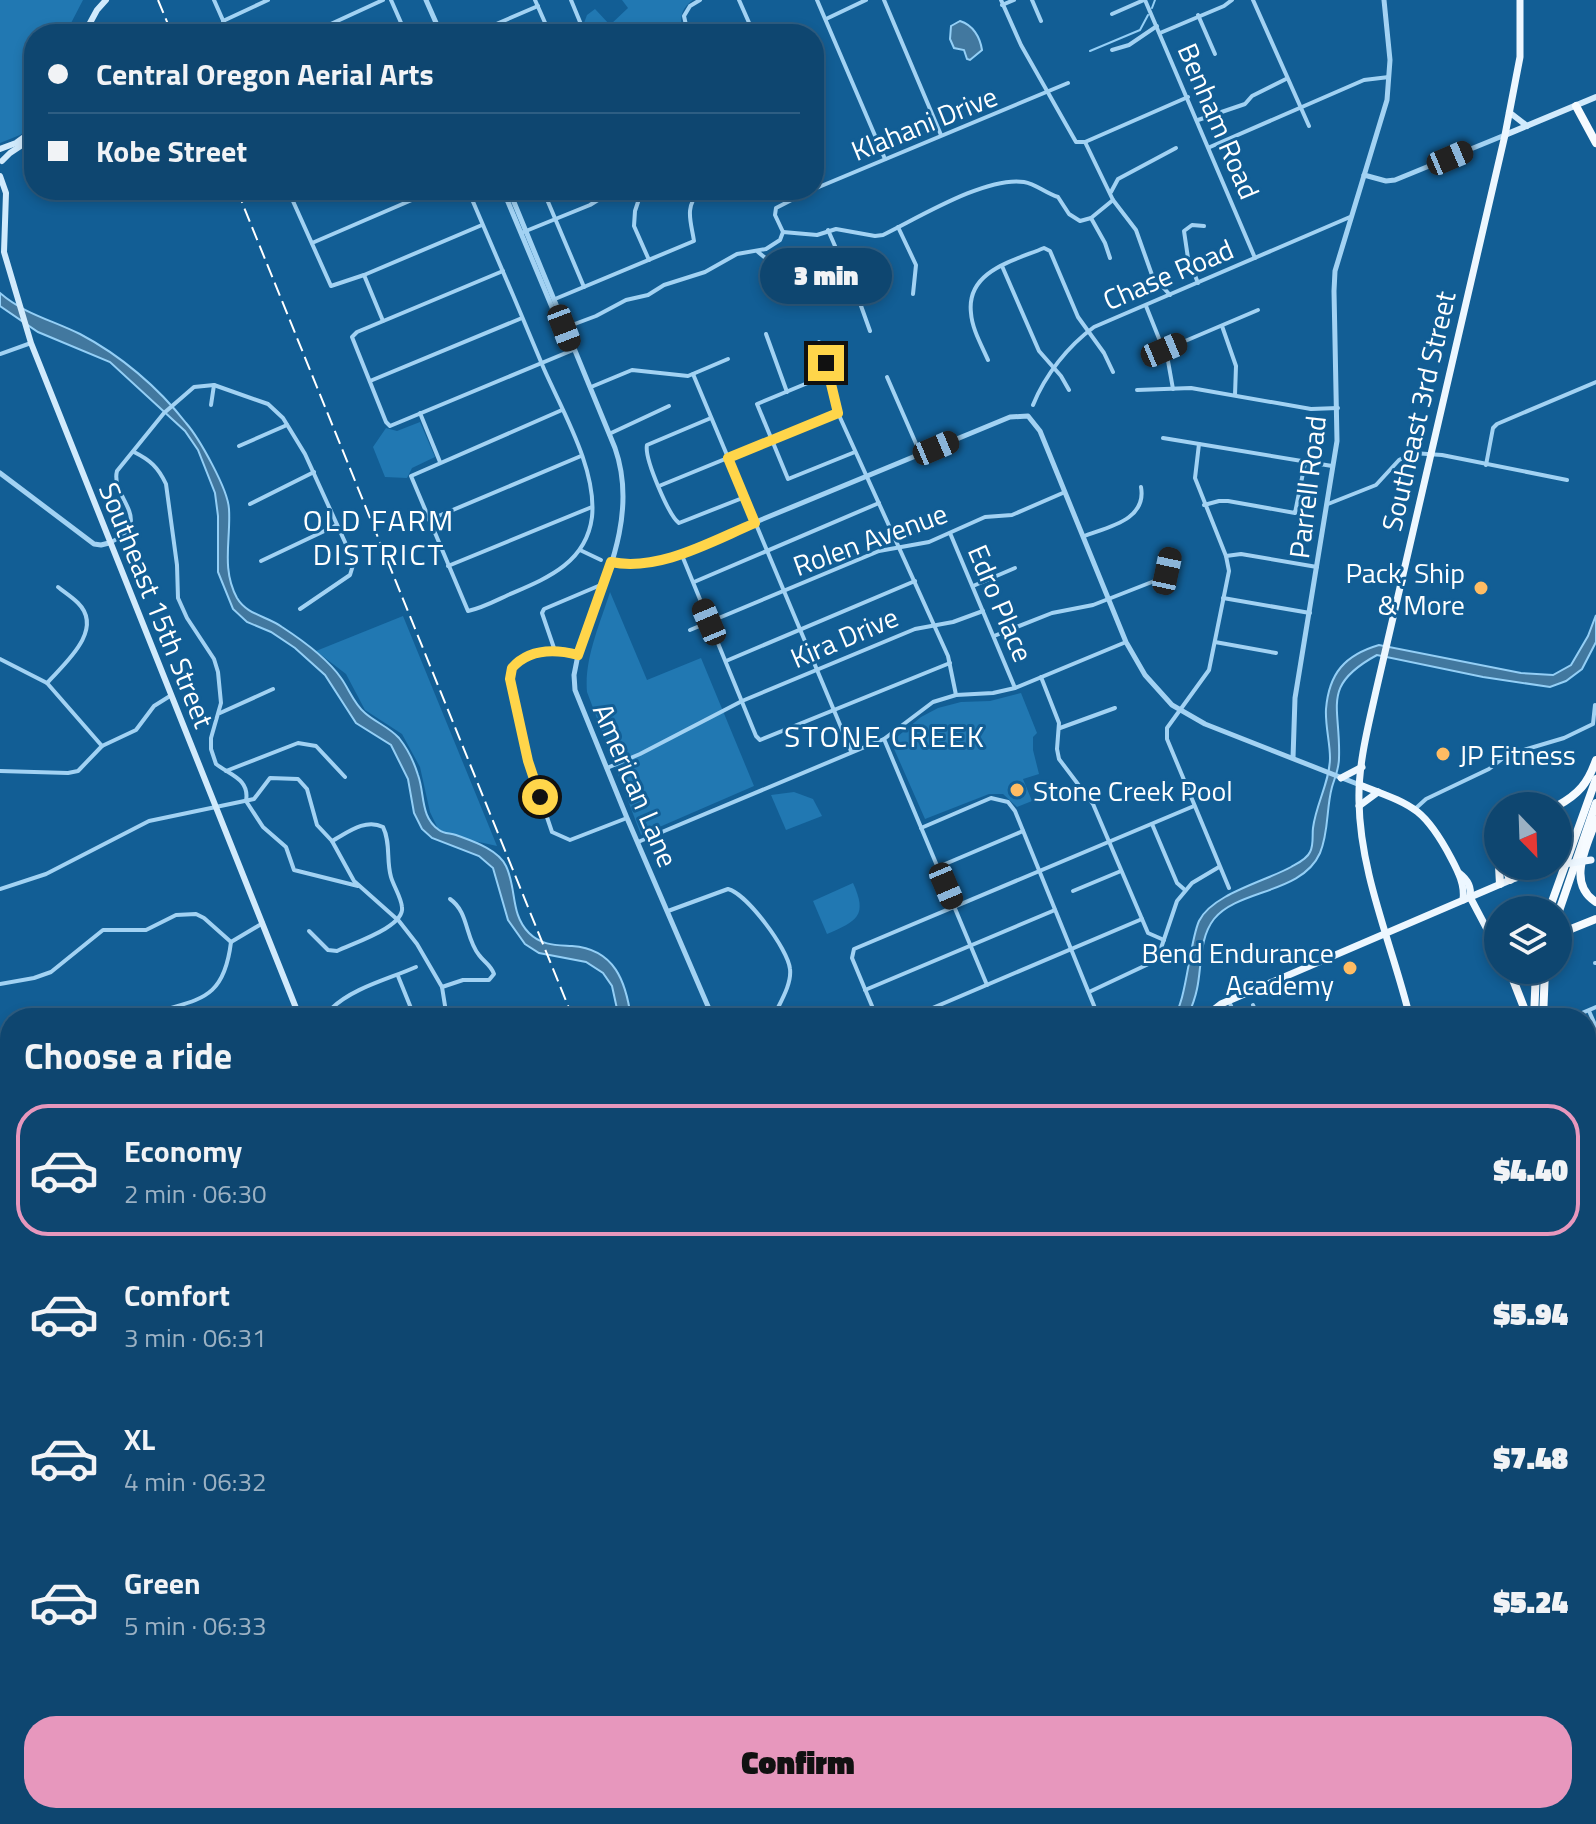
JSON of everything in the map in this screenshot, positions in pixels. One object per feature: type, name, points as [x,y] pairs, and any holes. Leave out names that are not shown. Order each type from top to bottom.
[{"type":"highway","points":[[1578,105],[1596,136]]},
{"type":"highway","points":[[1578,105],[1596,143]]},
{"type":"highway","points":[[1572,796],[1580,791],[1596,760]]},
{"type":"highway","points":[[1572,847],[1596,779]]},
{"type":"highway","points":[[1564,896],[1596,803]]},
{"type":"highway","points":[[1596,820],[1580,874],[1584,891],[1596,902]]},
{"type":"highway","points":[[1500,880],[1500,884]]},
{"type":"highway","points":[[1572,929],[1596,919]]},
{"type":"highway","points":[[1514,984],[1524,1008]]},
{"type":"highway","points":[[1534,1008],[1535,984]]},
{"type":"highway","points":[[1542,1008],[1545,984]]},
{"type":"main road","points":[[89,24],[106,0]]},
{"type":"main road","name":"Southeast 3rd Street","points":[[1407,1008],[1366,855],[1359,806],[1362,767],[1384,656],[1505,135],[1520,57],[1520,0]]},
{"type":"main road","points":[[1505,135],[1596,97]]},
{"type":"main road","points":[[1509,112],[1527,126]]},
{"type":"main road","points":[[1,165],[0,150],[24,137]]},
{"type":"main road","points":[[1,165],[24,145]]},
{"type":"main road","name":"Southeast 15th Street","points":[[0,176],[6,193],[4,252],[31,343],[296,1008]]},
{"type":"main road","name":"Southeast 15th Street","points":[[0,190],[5,201]]},
{"type":"main road","points":[[1340,778],[1362,767]]},
{"type":"main road","points":[[1360,785],[1415,809],[1437,831],[1471,890],[1466,898]]},
{"type":"main road","points":[[1359,806],[1378,792]]},
{"type":"main road","points":[[1572,862],[1593,859]]},
{"type":"main road","points":[[1219,1008],[1510,880]]},
{"type":"main road","points":[[1466,898],[1484,927]]},
{"type":"main road","points":[[1221,1008],[1228,1002]]},
{"type":"street","points":[[214,0],[224,24]]},
{"type":"street","points":[[223,21],[268,0]]},
{"type":"street","points":[[331,24],[383,0]]},
{"type":"street","points":[[391,0],[402,24]]},
{"type":"street","points":[[426,0],[437,24]]},
{"type":"street","points":[[535,0],[546,24]]},
{"type":"street","points":[[571,0],[581,24]]},
{"type":"street","points":[[686,24],[684,16],[690,6],[699,0]]},
{"type":"street","points":[[739,0],[750,24]]},
{"type":"street","points":[[817,0],[885,159]]},
{"type":"street","points":[[826,19],[866,0]]},
{"type":"street","points":[[884,0],[941,135]]},
{"type":"street","points":[[1014,0],[1002,2],[1021,45],[1076,142],[1085,142],[1188,97]]},
{"type":"street","points":[[1032,0],[1041,21]]},
{"type":"street","points":[[1112,14],[1145,0]]},
{"type":"street","name":"Benham Road","points":[[1145,0],[1255,258]]},
{"type":"street","points":[[1160,33],[1232,0]]},
{"type":"street","points":[[1253,0],[1309,126]]},
{"type":"street","name":"Parrell Road","points":[[1293,758],[1295,698],[1335,467],[1338,408],[1334,291],[1338,257],[1384,112],[1389,77],[1384,0]]},
{"type":"street","points":[[496,24],[538,6]]},
{"type":"street","points":[[1198,15],[1215,54]]},
{"type":"street","points":[[1112,50],[1129,45],[1157,26]]},
{"type":"street","points":[[1209,147],[1364,80],[1389,77]]},
{"type":"street","points":[[1198,120],[1245,104],[1252,96],[1286,79]]},
{"type":"street","name":"Klahani Drive","points":[[824,185],[1068,83]]},
{"type":"street","points":[[1364,175],[1386,181],[1395,180],[1505,135]]},
{"type":"street","points":[[1085,142],[1113,200],[1136,230],[1152,275],[1170,296]]},
{"type":"street","points":[[1111,192],[1118,179],[1176,148]]},
{"type":"street","points":[[783,232],[807,236],[836,229],[875,236],[973,191],[1009,181],[1031,184],[1045,194],[1058,197],[1080,221],[1091,218],[1113,200]]},
{"type":"street","points":[[292,200],[331,286],[483,225]]},
{"type":"street","points":[[311,243],[412,200]]},
{"type":"street","points":[[472,200],[562,410],[590,479],[592,519],[580,550],[567,566],[550,577],[468,611],[411,476],[562,410]]},
{"type":"street","points":[[508,200],[555,299],[564,328]]},
{"type":"street","points":[[513,200],[559,324],[564,328]]},
{"type":"street","points":[[547,200],[584,287]]},
{"type":"street","points":[[524,232],[598,200]]},
{"type":"street","points":[[640,200],[634,226],[649,260]]},
{"type":"street","points":[[555,299],[694,241],[689,210],[694,200]]},
{"type":"street","points":[[564,328],[626,300],[648,295],[664,285],[705,272],[737,254],[758,252],[780,240],[783,232],[774,212],[789,200]]},
{"type":"street","name":"Chase Road","points":[[1033,405],[1039,389],[1054,369],[1089,331],[1350,217]]},
{"type":"street","points":[[1091,218],[1110,258]]},
{"type":"street","points":[[1198,283],[1188,258],[1184,231],[1192,225],[1204,226]]},
{"type":"street","points":[[898,227],[916,265],[913,294]]},
{"type":"street","points":[[828,230],[870,331]]},
{"type":"street","points":[[988,360],[971,315],[972,296],[979,280],[1002,266],[1048,248],[1078,317],[1113,372]]},
{"type":"street","points":[[758,252],[789,277]]},
{"type":"street","points":[[1002,266],[1039,351],[1064,379],[1069,390]]},
{"type":"street","points":[[503,271],[352,337],[390,426],[573,350]]},
{"type":"street","points":[[364,275],[383,321]]},
{"type":"street","points":[[1146,306],[1164,350],[1173,389]]},
{"type":"street","points":[[1164,350],[1258,310]]},
{"type":"street","points":[[369,382],[522,318]]},
{"type":"street","points":[[1222,326],[1236,366],[1235,395]]},
{"type":"street","name":"American Lane","points":[[564,328],[609,434],[622,471],[625,501],[622,527],[578,655],[575,690],[709,1008]]},
{"type":"street","points":[[766,334],[787,392]]},
{"type":"street","points":[[819,342],[838,413],[935,625],[950,663],[956,695]]},
{"type":"street","points":[[0,354],[31,343]]},
{"type":"street","points":[[589,389],[632,370],[671,375],[693,374],[728,359]]},
{"type":"street","points":[[693,374],[851,752]]},
{"type":"street","points":[[828,375],[757,404],[788,479],[855,452]]},
{"type":"street","points":[[887,377],[921,455]]},
{"type":"street","points":[[1486,465],[1493,428],[1497,424],[1596,382]]},
{"type":"street","points":[[0,473],[94,544],[109,543],[126,531],[131,520],[116,477],[117,471],[173,405],[194,387],[214,385],[268,404],[276,409],[287,425],[314,472],[354,562],[350,575],[300,609]]},
{"type":"street","points":[[211,405],[214,385]]},
{"type":"street","points":[[1137,390],[1148,393],[1191,388],[1311,409],[1338,408]]},
{"type":"street","points":[[609,434],[669,406]]},
{"type":"street","points":[[420,413],[440,462]]},
{"type":"street","points":[[659,486],[838,413]]},
{"type":"street","points":[[611,562],[647,561],[681,553],[1010,417],[1028,416],[1040,431],[1126,642],[1145,675],[1180,711],[1205,724],[1360,785]]},
{"type":"street","points":[[711,418],[647,445],[645,452],[672,517],[679,523],[745,497]]},
{"type":"street","points":[[239,446],[287,425]]},
{"type":"street","points":[[1163,438],[1335,467]]},
{"type":"street","points":[[1199,444],[1195,478],[1229,571],[1207,675],[1167,728],[1167,739],[1229,888]]},
{"type":"street","points":[[134,452],[150,460],[166,484],[177,565],[178,598],[217,665],[220,713],[214,724],[211,749],[216,764],[237,776],[243,784],[248,796],[246,801]]},
{"type":"street","points":[[1328,504],[1376,485],[1406,455],[1421,452],[1567,480]]},
{"type":"street","points":[[429,520],[581,456]]},
{"type":"street","points":[[1204,505],[1228,501],[1295,513],[1305,463]]},
{"type":"street","points":[[250,504],[314,472]]},
{"type":"street","points":[[1084,536],[1130,518],[1140,507],[1143,496],[1141,487]]},
{"type":"street","name":"Rolen Avenue","points":[[690,630],[879,551],[919,545],[985,517],[1012,515],[1065,492]]},
{"type":"street","points":[[693,582],[879,503]]},
{"type":"street","points":[[448,566],[592,507]]},
{"type":"street","points":[[261,561],[337,525]]},
{"type":"street","name":"Edro Place","points":[[950,533],[1015,688]]},
{"type":"street","points":[[580,550],[601,560]]},
{"type":"street","points":[[681,553],[760,740],[950,663]]},
{"type":"street","points":[[994,636],[1052,613],[1110,600],[1157,580],[1167,571],[1171,554]]},
{"type":"street","points":[[1226,556],[1241,554],[1317,567]]},
{"type":"street","points":[[972,586],[1015,568]]},
{"type":"street","points":[[726,661],[916,581]]},
{"type":"street","points":[[555,651],[542,613],[544,609],[603,584]]},
{"type":"street","points":[[47,683],[78,649],[86,623],[77,602],[58,587]]},
{"type":"street","points":[[1223,598],[1310,613]]},
{"type":"street","name":"Kira Drive","points":[[607,768],[742,701],[915,629],[953,622],[983,611]]},
{"type":"street","points":[[638,842],[884,739],[922,708],[956,695],[1015,688],[1126,642]]},
{"type":"street","points":[[1215,642],[1276,653]]},
{"type":"street","points":[[578,655],[555,651],[529,656],[512,668],[510,679],[528,761],[549,826],[560,838],[570,840],[627,818]]},
{"type":"street","points":[[0,659],[47,683],[102,746]]},
{"type":"street","points":[[1041,677],[1060,728],[1059,759],[1093,804],[1148,933],[1164,940]]},
{"type":"street","points":[[220,713],[273,689]]},
{"type":"street","points":[[0,771],[73,772],[102,746],[136,730],[154,706],[170,696]]},
{"type":"street","points":[[1415,809],[1426,799],[1489,769],[1507,755],[1564,738],[1593,724],[1595,705]]},
{"type":"street","points":[[1060,728],[1115,708]]},
{"type":"street","points":[[884,739],[987,985]]},
{"type":"street","points":[[226,771],[298,743],[316,746],[345,777]]},
{"type":"street","points":[[0,889],[46,874],[149,821],[246,801],[259,794],[270,778],[298,779],[307,789],[317,825],[332,841],[354,881],[399,921],[417,944],[442,987],[445,1008]]},
{"type":"street","points":[[921,828],[991,798],[1008,802],[1023,831],[1095,1008]]},
{"type":"street","points":[[246,801],[263,827],[286,847],[294,870],[361,886]]},
{"type":"street","points":[[873,1008],[851,952],[1194,806]]},
{"type":"street","points":[[332,841],[360,826],[374,823],[383,827],[388,838],[391,878],[402,907],[399,921]]},
{"type":"street","points":[[1152,824],[1177,883],[1185,890]]},
{"type":"street","points":[[938,867],[1023,831]]},
{"type":"street","points":[[1089,992],[1150,965],[1161,954],[1171,913],[1185,890],[1209,871],[1220,867]]},
{"type":"street","points":[[1073,891],[1121,871]]},
{"type":"street","points":[[668,911],[728,889],[734,891],[761,917],[790,965],[790,978],[777,1008]]},
{"type":"street","points":[[442,987],[463,980],[489,980],[494,974],[487,961],[478,954],[467,922],[456,903],[450,899]]},
{"type":"street","points":[[865,990],[1055,910]]},
{"type":"street","points":[[0,984],[51,972],[103,930],[146,930],[176,915],[196,914],[231,942]]},
{"type":"street","points":[[933,1008],[1142,919]]},
{"type":"street","points":[[309,931],[332,952],[399,921]]},
{"type":"street","points":[[175,1008],[195,1002],[213,990],[224,975],[231,942],[263,923]]},
{"type":"street","points":[[332,1008],[359,992],[416,967]]},
{"type":"street","points":[[398,975],[411,1008]]},
{"type":"street","points":[[1228,1002],[1231,1008]]},
{"type":"street","points":[[1596,1145],[1596,1154]]},
{"type":"shaded area","points":[[0,0],[83,0],[71,24],[24,24],[24,132],[0,143]]},
{"type":"shaded area","points":[[622,0],[693,0],[685,7],[681,24],[611,24],[628,8]]},
{"type":"shaded area","points":[[595,9],[609,24],[584,24],[587,15]]},
{"type":"shaded area","points":[[960,21],[972,29],[981,45],[982,50],[970,60],[964,50],[954,48],[950,39],[951,26]]},
{"type":"shaded area","points":[[0,293],[38,316],[80,334],[124,362],[175,410],[192,430],[224,489],[229,509],[229,576],[241,604],[282,627],[329,663],[361,709],[399,738],[414,765],[426,812],[433,825],[443,832],[484,846],[497,855],[506,866],[516,910],[529,933],[550,944],[587,948],[599,953],[616,970],[629,1008],[617,1008],[612,986],[603,973],[586,962],[539,953],[525,944],[508,920],[493,868],[479,856],[432,838],[422,829],[414,813],[408,779],[391,745],[356,723],[325,675],[295,648],[271,632],[247,622],[233,609],[218,572],[215,493],[198,450],[185,431],[110,362],[38,332],[0,306]]},
{"type":"shaded area","points":[[420,422],[435,457],[412,468],[407,478],[385,477],[373,447],[386,428],[397,431]]},
{"type":"shaded area","points":[[610,592],[647,680],[701,658],[754,786],[641,835],[587,692],[590,654]]},
{"type":"shaded area","points":[[1596,615],[1596,642],[1582,669],[1566,681],[1550,687],[1377,655],[1359,666],[1347,677],[1337,699],[1339,762],[1320,853],[1299,876],[1238,902],[1214,919],[1203,943],[1194,1000],[1191,1008],[1179,1008],[1196,931],[1206,912],[1215,903],[1240,889],[1305,859],[1310,852],[1329,767],[1328,696],[1335,676],[1348,660],[1379,645],[1521,673],[1553,675],[1571,665]]},
{"type":"shaded area","points":[[403,616],[497,846],[452,836],[438,829],[430,812],[420,767],[402,734],[365,710],[346,674],[316,651]]},
{"type":"shaded area","points":[[1021,693],[1037,733],[1033,737],[1033,750],[1039,774],[1023,779],[1032,801],[1017,807],[1003,794],[989,794],[925,819],[891,742],[921,717],[938,708]]},
{"type":"shaded area","points":[[794,792],[813,799],[822,816],[786,830],[771,795]]},
{"type":"shaded area","points":[[853,883],[859,903],[857,916],[827,934],[813,901]]},
{"type":"waterway","points":[[1152,8],[1155,0]]},
{"type":"waterway","points":[[1090,51],[1140,30],[1148,15]]},
{"type":"railway","points":[[158,0],[168,24]]},
{"type":"railway","points":[[241,200],[569,1008]]},
{"type":"place","name":"Pack, Ship & More","points":[[1481,588]]},
{"type":"place","name":"JP Fitness","points":[[1443,754]]},
{"type":"place","name":"Stone Creek Pool","points":[[1017,790]]},
{"type":"place","name":"Bend Endurance Academy","points":[[1350,968]]},
{"type":"district","name":"OLD FARM DISTRICT","points":[[379,537]]},
{"type":"district","name":"STONE CREEK","points":[[885,736]]},
{"type":"route","points":[[540,797],[528,761],[510,679],[512,668],[529,656],[547,651],[578,655],[611,562],[635,563],[671,557],[755,523],[728,458],[838,413],[826,363]]}]
